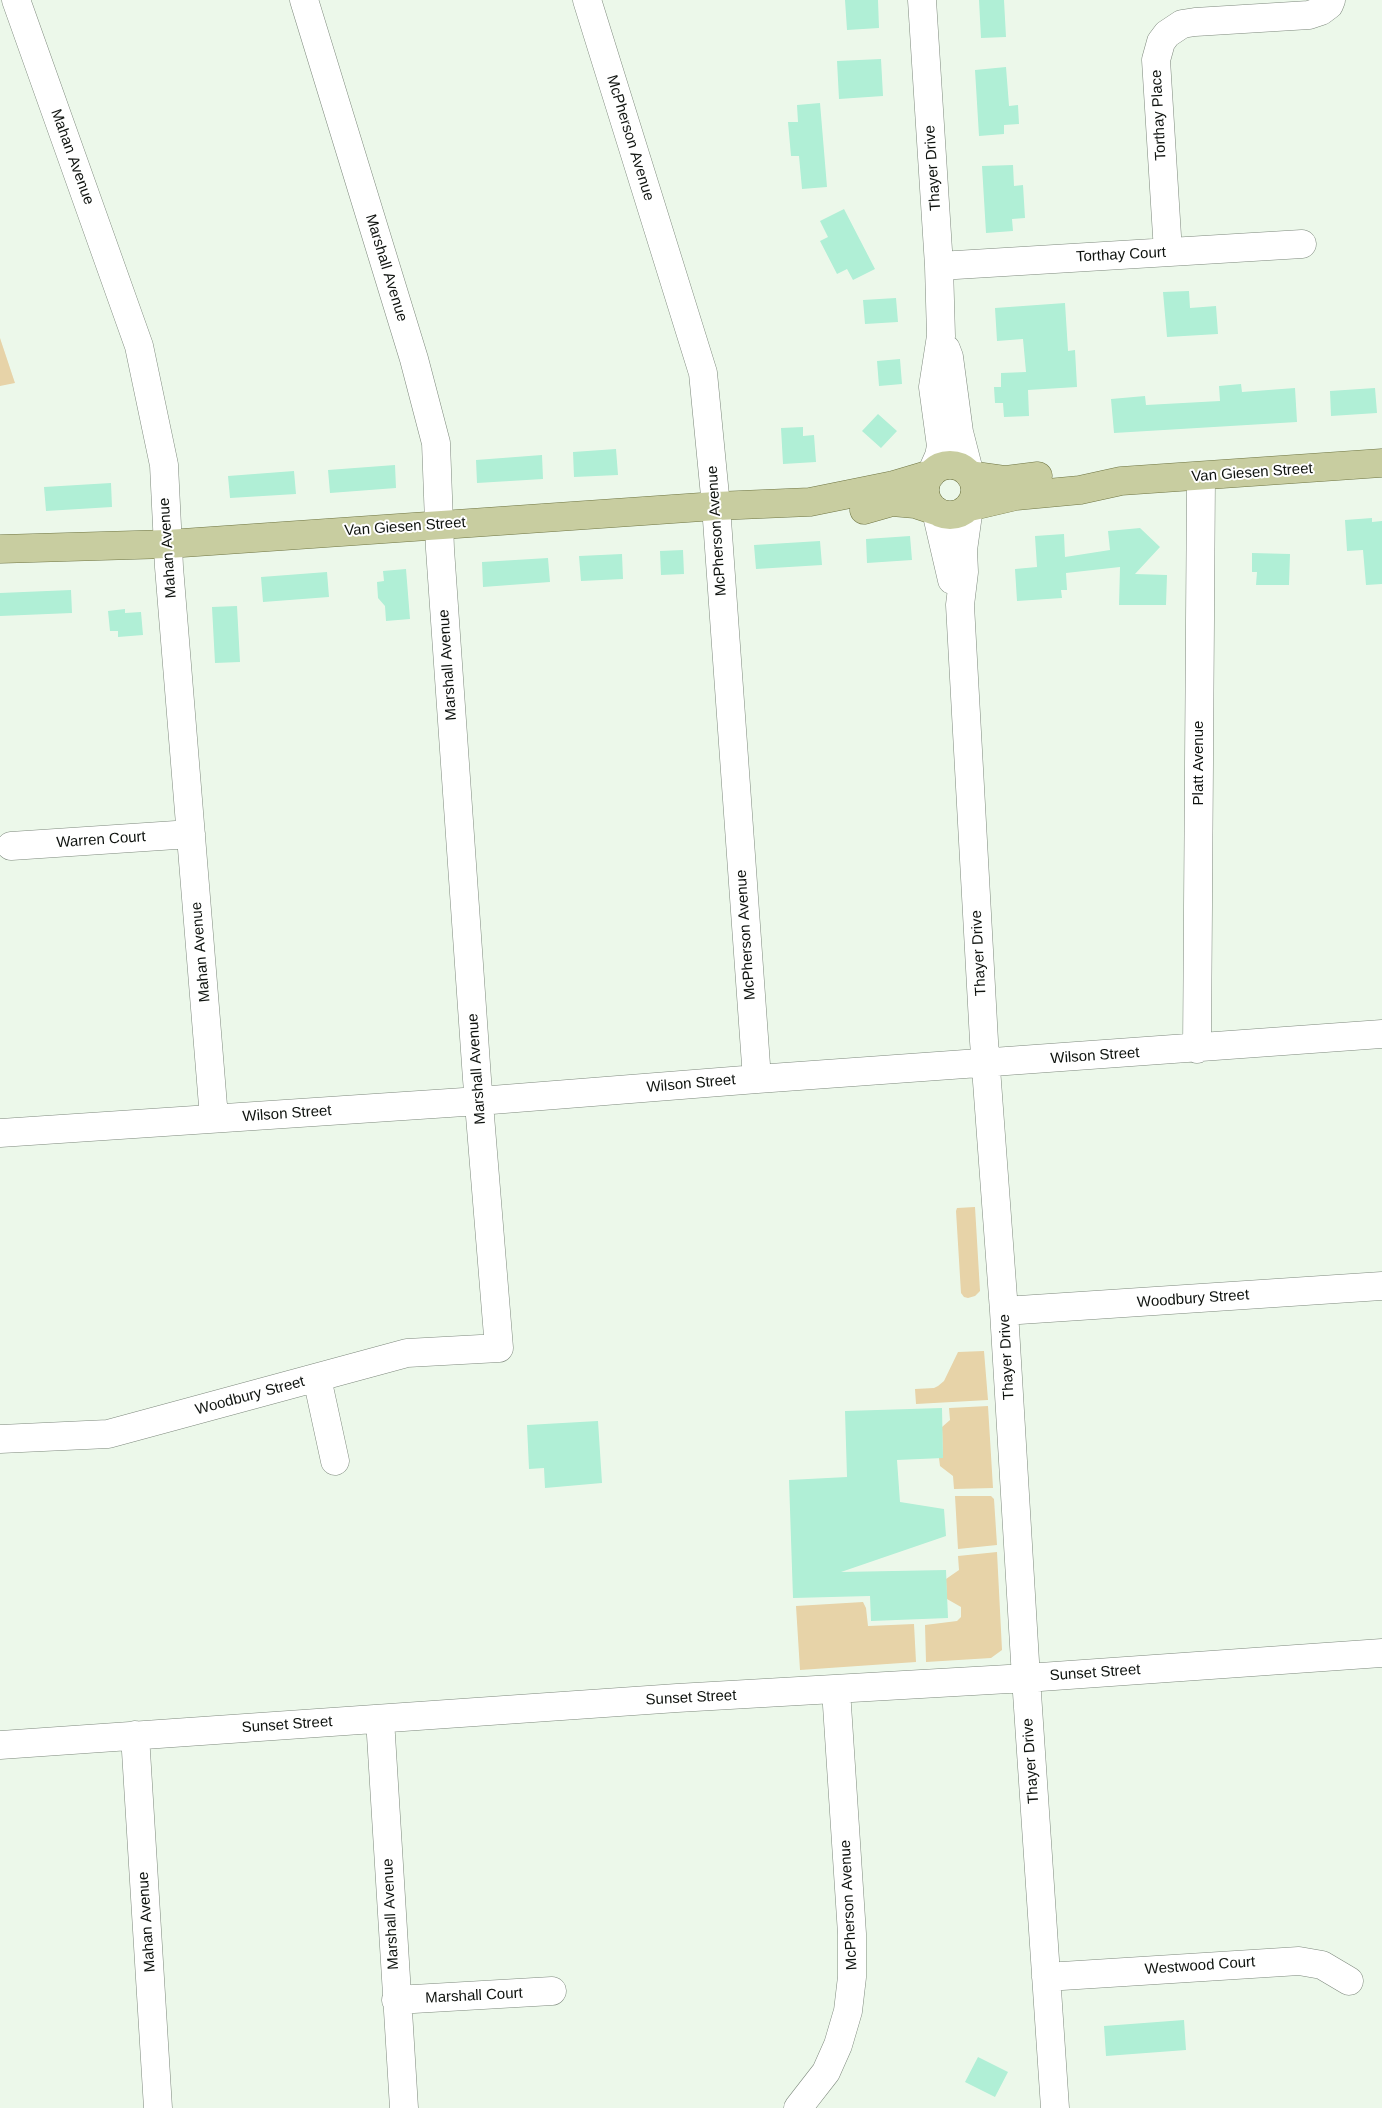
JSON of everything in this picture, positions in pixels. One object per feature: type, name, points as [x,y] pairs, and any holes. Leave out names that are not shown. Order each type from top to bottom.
[{"type":"main road","name":"Van Giesen Street","points":[[969,507],[1016,496],[1080,490],[1121,481],[1202,477],[1382,463]]},
{"type":"main road","points":[[951,465],[965,470],[970,475],[974,482],[975,491],[969,507],[957,515],[950,516],[936,512],[925,493],[925,486],[931,474],[943,466],[951,465]]},
{"type":"main road","name":"Van Giesen Street","points":[[0,549],[168,544],[716,506],[810,502],[894,485],[931,474]]},
{"type":"main road","name":"Van Giesen Street","points":[[970,475],[1006,480],[1063,474],[1121,481]]},
{"type":"main road","name":"Van Giesen Street","points":[[810,502],[831,510],[843,512],[866,510],[892,502],[915,504],[936,512]]},
{"type":"street","name":"Mahan Avenue","points":[[16,0],[139,346],[164,465],[168,544],[214,1118]]},
{"type":"street","name":"Marshall Avenue","points":[[304,0],[417,368],[436,443],[438,525],[479,1101],[499,1348]]},
{"type":"street","name":"McPherson Avenue","points":[[587,0],[704,373],[716,506],[756,1079]]},
{"type":"street","name":"Thayer Drive","points":[[922,0],[939,266],[941,336],[933,387],[941,446],[931,474]]},
{"type":"street","name":"Torthay Place","points":[[1168,252],[1156,60],[1161,42],[1166,34],[1182,24],[1195,22],[1309,15],[1321,11],[1329,5],[1331,0]]},
{"type":"street","name":"Torthay Court","points":[[939,266],[1302,244]]},
{"type":"street","name":"Thayer Drive","points":[[941,336],[949,357],[958,426],[963,454],[970,475]]},
{"type":"street","name":"Platt Avenue","points":[[1197,1049],[1202,477]]},
{"type":"street","name":"Thayer Drive","points":[[969,507],[962,550],[964,572],[960,605],[986,1064],[1004,1311],[1055,2108]]},
{"type":"street","name":"Thayer Drive","points":[[936,512],[960,605]]},
{"type":"street","name":"Warren Court","points":[[11,846],[191,834]]},
{"type":"street","name":"Wilson Street","points":[[0,1133],[479,1101],[1382,1034]]},
{"type":"street","name":"Woodbury Street","points":[[1004,1311],[1382,1286]]},
{"type":"street","name":"Woodbury Street","points":[[0,1439],[108,1434],[407,1353],[499,1348]]},
{"type":"street","points":[[317,1378],[335,1461]]},
{"type":"street","name":"Sunset Street","points":[[0,1745],[677,1698],[1026,1678],[1382,1653]]},
{"type":"street","name":"McPherson Avenue","points":[[798,2108],[826,2072],[838,2046],[848,2010],[852,1977],[852,1934],[836,1690]]},
{"type":"street","name":"Marshall Avenue","points":[[380,1719],[404,2108]]},
{"type":"street","name":"Mahan Avenue","points":[[135,1735],[158,2108]]},
{"type":"street","name":"Westwood Court","points":[[1046,1977],[1300,1961],[1322,1965],[1349,1981]]},
{"type":"street","name":"Marshall Court","points":[[396,2000],[552,1991]]},
{"type":"shaded area","points":[[0,338],[15,383],[0,386]]},
{"type":"shaded area","points":[[975,1207],[980,1291],[975,1296],[968,1298],[964,1297],[961,1293],[956,1211],[957,1208]]},
{"type":"shaded area","points":[[984,1351],[988,1400],[916,1404],[915,1389],[934,1388],[944,1381],[958,1352]]},
{"type":"shaded area","points":[[988,1406],[993,1488],[954,1489],[953,1476],[940,1466],[939,1458],[943,1458],[942,1427],[950,1420],[949,1408]]},
{"type":"shaded area","points":[[955,1496],[991,1496],[994,1499],[997,1545],[958,1549]]},
{"type":"shaded area","points":[[997,1552],[1002,1650],[991,1658],[926,1662],[925,1625],[957,1621],[961,1617],[961,1607],[947,1599],[946,1579],[959,1570],[958,1556]]},
{"type":"shaded area","points":[[863,1602],[866,1608],[868,1626],[914,1624],[916,1662],[800,1670],[796,1606]]},
{"type":"building","points":[[845,0],[878,0],[879,28],[847,30]]},
{"type":"building","points":[[979,0],[1004,0],[1006,37],[981,38]]},
{"type":"building","points":[[881,59],[883,96],[839,99],[837,61]]},
{"type":"building","points":[[1006,67],[1009,106],[1018,105],[1019,124],[1004,125],[1004,134],[979,136],[975,70]]},
{"type":"building","points":[[820,103],[827,187],[802,189],[799,156],[791,156],[788,122],[798,122],[797,105]]},
{"type":"building","points":[[1013,165],[1014,186],[1023,185],[1025,218],[1012,219],[1013,231],[986,233],[982,166]]},
{"type":"building","points":[[844,209],[875,269],[853,280],[847,269],[837,274],[820,241],[828,237],[820,221]]},
{"type":"building","points":[[1189,291],[1190,308],[1216,306],[1218,334],[1167,337],[1163,292]]},
{"type":"building","points":[[896,298],[898,322],[865,324],[863,300]]},
{"type":"building","points":[[1065,303],[1068,351],[1075,350],[1077,387],[1028,390],[1029,416],[1004,417],[1003,403],[995,403],[994,387],[1001,387],[1001,373],[1026,372],[1023,339],[997,341],[995,308]]},
{"type":"building","points":[[900,359],[902,384],[879,386],[877,361]]},
{"type":"building","points":[[1241,384],[1242,392],[1295,388],[1297,422],[1114,433],[1111,399],[1145,396],[1146,405],[1220,401],[1219,386]]},
{"type":"building","points":[[1375,388],[1377,413],[1331,416],[1330,391]]},
{"type":"building","points":[[878,414],[897,431],[881,448],[862,431]]},
{"type":"building","points":[[803,427],[803,436],[814,435],[816,462],[783,464],[781,428]]},
{"type":"building","points":[[616,449],[618,475],[574,477],[573,452]]},
{"type":"building","points":[[542,455],[543,479],[477,483],[476,460]]},
{"type":"building","points":[[395,465],[396,488],[330,493],[328,470]]},
{"type":"building","points":[[294,471],[296,494],[230,498],[228,476]]},
{"type":"building","points":[[111,483],[112,507],[46,511],[44,487]]},
{"type":"building","points":[[1372,518],[1372,522],[1382,521],[1382,584],[1366,585],[1363,550],[1347,551],[1345,520]]},
{"type":"building","points":[[1140,528],[1160,547],[1135,574],[1167,575],[1166,605],[1119,605],[1120,567],[1066,573],[1067,590],[1061,590],[1062,598],[1017,601],[1015,569],[1037,567],[1035,536],[1064,534],[1065,557],[1110,550],[1108,531]]},
{"type":"building","points":[[910,536],[912,560],[867,563],[866,539]]},
{"type":"building","points":[[820,541],[822,565],[756,569],[754,545]]},
{"type":"building","points":[[683,550],[684,574],[661,575],[660,551]]},
{"type":"building","points":[[1252,553],[1290,554],[1289,585],[1256,585],[1257,572],[1252,572]]},
{"type":"building","points":[[622,554],[623,579],[581,581],[579,556]]},
{"type":"building","points":[[548,558],[550,582],[483,587],[482,562]]},
{"type":"building","points":[[406,569],[410,619],[386,621],[385,606],[378,598],[377,582],[384,581],[383,571]]},
{"type":"building","points":[[327,572],[329,597],[263,602],[261,577]]},
{"type":"building","points":[[71,590],[72,613],[0,616],[0,593]]},
{"type":"building","points":[[237,606],[240,662],[215,663],[212,607]]},
{"type":"building","points":[[125,609],[125,613],[141,612],[143,635],[118,637],[118,631],[110,631],[108,611]]},
{"type":"building","points":[[942,1408],[943,1458],[897,1460],[900,1502],[944,1509],[946,1536],[841,1572],[946,1570],[948,1618],[871,1621],[870,1596],[793,1598],[789,1480],[847,1477],[845,1411]]},
{"type":"building","points":[[598,1421],[602,1483],[545,1488],[544,1468],[529,1469],[527,1425]]},
{"type":"building","points":[[1184,2020],[1186,2050],[1106,2056],[1104,2026]]},
{"type":"building","points":[[978,2057],[1008,2072],[995,2097],[965,2082]]}]
